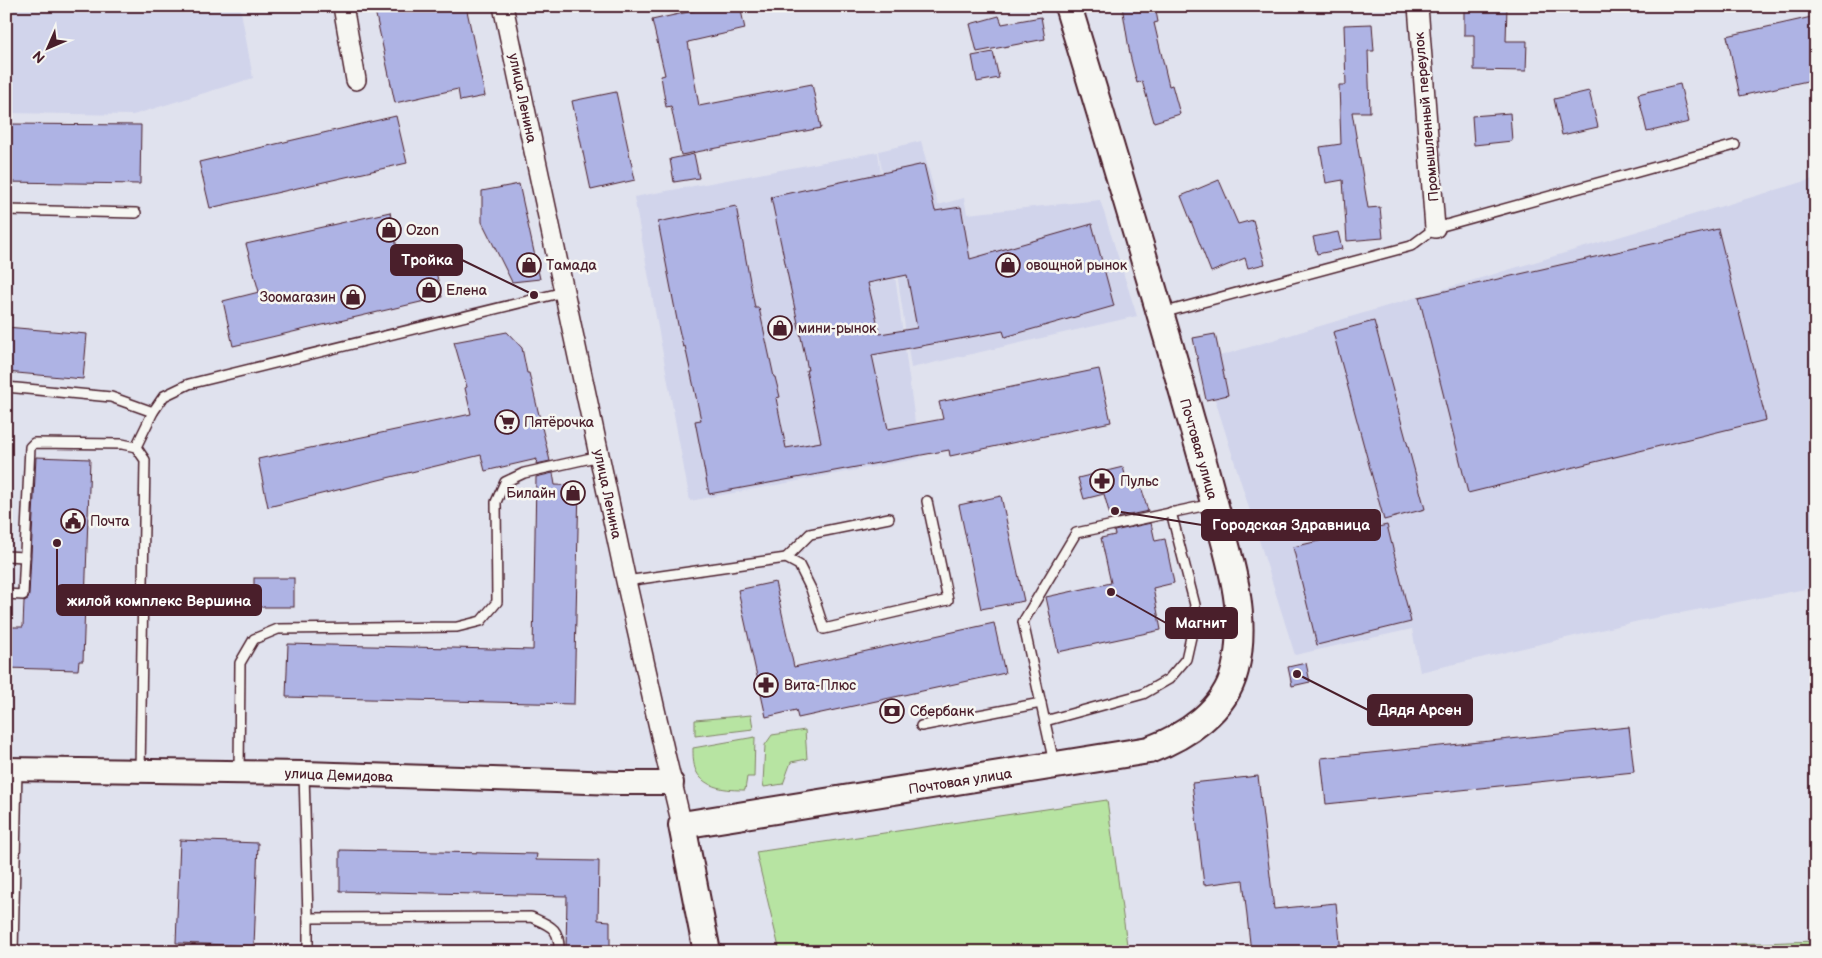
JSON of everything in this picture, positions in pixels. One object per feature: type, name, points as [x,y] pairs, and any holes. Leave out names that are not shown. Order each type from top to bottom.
[{"type":"main road","name":"Почтовая улица","points":[[682,825],[1149,750],[1171,742],[1192,728],[1213,711],[1226,694],[1235,672],[1240,643],[1239,613],[1231,564],[1161,314],[1068,6]]},
{"type":"main road","name":"улица Ленина","points":[[682,825],[708,952]]},
{"type":"street","points":[[343,6],[356,80]]},
{"type":"street","name":"улица Ленина","points":[[503,6],[626,581],[682,825]]},
{"type":"street","name":"Промышленный переулок","points":[[1418,6],[1435,228]]},
{"type":"street","name":"улица Демидова","points":[[12,769],[672,783]]},
{"type":"lane","points":[[1161,314],[1411,246],[1435,228],[1735,144]]},
{"type":"lane","points":[[6,210],[136,213]]},
{"type":"lane","points":[[136,447],[153,412],[164,396],[189,384],[564,292]]},
{"type":"lane","points":[[6,387],[111,397],[153,412]]},
{"type":"lane","points":[[6,594],[23,595],[30,447],[34,443],[122,444],[136,447],[145,460],[140,771]]},
{"type":"lane","points":[[239,773],[240,663],[254,640],[278,628],[457,627],[481,621],[497,602],[496,502],[505,482],[524,473],[600,456]]},
{"type":"lane","points":[[626,581],[786,558],[799,565],[811,589],[824,629],[948,600],[927,501]]},
{"type":"lane","points":[[1055,766],[1022,622],[1076,533],[1214,503]]},
{"type":"lane","points":[[1044,721],[1143,694],[1170,679],[1186,659],[1195,605],[1171,512]]},
{"type":"lane","points":[[786,558],[810,534],[889,518]]},
{"type":"lane","points":[[6,556],[25,557]]},
{"type":"lane","points":[[921,726],[1041,703]]},
{"type":"lane","points":[[12,769],[10,908],[13,952]]},
{"type":"lane","points":[[304,774],[308,952]]},
{"type":"lane","points":[[308,918],[531,917],[551,925],[560,939],[559,952]]},
{"type":"shaded area","points":[[6,6],[240,6],[253,78],[133,115],[6,113]]},
{"type":"shaded area","name":"овощной рынок","points":[[921,141],[938,205],[964,198],[967,214],[1100,200],[1137,316],[911,368],[879,151]]},
{"type":"shaded area","name":"мини-рынок","points":[[878,152],[920,458],[690,501],[634,197]]},
{"type":"shaded area","points":[[1816,178],[1816,587],[1639,621],[1420,672],[1412,629],[1295,655],[1203,361]]},
{"type":"green space","points":[[751,715],[753,729],[695,736],[695,720]]},
{"type":"green space","points":[[805,730],[807,759],[791,762],[783,784],[764,787],[765,745],[772,735]]},
{"type":"green space","points":[[755,737],[754,777],[747,777],[745,790],[724,789],[711,785],[705,782],[696,771],[693,748]]},
{"type":"green space","points":[[1107,800],[1128,952],[780,952],[756,852]]},
{"type":"green space","points":[[1816,941],[1816,952],[1736,952],[1735,944]]},
{"type":"building","points":[[374,6],[466,6],[485,96],[460,101],[458,89],[395,103]]},
{"type":"building","points":[[715,6],[740,6],[745,29],[688,42],[699,106],[812,84],[821,128],[681,155],[671,106],[666,107],[661,76],[665,75],[652,20]]},
{"type":"building","points":[[1122,6],[1155,6],[1158,22],[1154,23],[1169,86],[1172,85],[1180,114],[1154,122],[1142,81],[1137,83],[1130,55]]},
{"type":"building","points":[[1464,6],[1507,6],[1506,41],[1527,41],[1526,71],[1474,70],[1474,35],[1464,35]]},
{"type":"building","points":[[999,16],[1002,24],[1041,17],[1045,39],[977,52],[970,24]]},
{"type":"building","points":[[1816,16],[1816,79],[1740,96],[1727,36]]},
{"type":"building","points":[[1372,24],[1374,51],[1368,51],[1370,112],[1352,112],[1368,208],[1380,207],[1383,238],[1347,241],[1343,180],[1326,183],[1320,147],[1341,144],[1339,85],[1346,85],[1344,25]]},
{"type":"building","points":[[993,52],[999,78],[977,82],[972,56]]},
{"type":"building","points":[[1680,84],[1689,122],[1647,132],[1638,94]]},
{"type":"building","points":[[1589,91],[1598,127],[1562,135],[1554,99]]},
{"type":"building","points":[[616,92],[635,180],[591,190],[572,101]]},
{"type":"building","points":[[1510,113],[1512,141],[1474,145],[1472,116]]},
{"type":"building","points":[[396,116],[407,163],[210,208],[199,162]]},
{"type":"building","points":[[6,124],[141,125],[140,184],[6,182]]},
{"type":"building","points":[[694,154],[699,178],[674,182],[670,159]]},
{"type":"building","name":"мини-рынок","points":[[924,164],[935,211],[961,207],[970,259],[1092,224],[1114,306],[1005,337],[1003,331],[872,355],[888,429],[943,419],[939,402],[1099,369],[1111,422],[950,456],[949,450],[709,494],[695,421],[701,420],[685,346],[683,347],[678,325],[658,222],[736,206],[755,308],[759,308],[780,397],[776,398],[786,448],[821,442],[806,370],[808,370],[771,197]],"holes":[[[907,275],[917,328],[880,334],[868,283]]]},
{"type":"building","points":[[1219,180],[1238,224],[1253,220],[1265,264],[1248,268],[1245,258],[1211,272],[1181,196]]},
{"type":"building","points":[[519,184],[540,279],[512,282],[482,222],[482,191]]},
{"type":"building","points":[[390,212],[399,259],[431,251],[442,297],[233,346],[223,301],[259,292],[246,244]]},
{"type":"building","points":[[1718,229],[1766,420],[1468,493],[1419,297]]},
{"type":"building","points":[[1338,232],[1342,249],[1317,254],[1313,237]]},
{"type":"building","points":[[1374,321],[1425,509],[1384,520],[1333,332]]},
{"type":"building","points":[[6,327],[87,334],[83,379],[6,372]]},
{"type":"building","points":[[507,332],[522,348],[550,461],[536,464],[537,459],[485,471],[481,455],[268,507],[258,459],[471,414],[465,388],[467,387],[454,342]]},
{"type":"building","points":[[1215,334],[1228,395],[1206,400],[1193,338]]},
{"type":"building","points":[[36,457],[90,459],[83,661],[79,661],[78,670],[6,668],[6,627],[23,627],[24,601],[28,599],[29,595]]},
{"type":"building","points":[[1123,467],[1129,489],[1141,486],[1148,511],[1111,519],[1104,494],[1084,499],[1078,478]]},
{"type":"building","points":[[553,473],[555,485],[579,486],[574,704],[286,697],[288,644],[533,650],[536,477]]},
{"type":"building","points":[[1001,496],[1024,601],[981,609],[959,505]]},
{"type":"building","points":[[1151,523],[1155,541],[1165,539],[1174,583],[1153,588],[1161,630],[1058,652],[1046,597],[1111,583],[1101,538],[1115,535],[1114,531]]},
{"type":"building","points":[[1387,525],[1411,622],[1317,645],[1293,547]]},
{"type":"building","points":[[254,578],[294,578],[294,607],[254,607]]},
{"type":"building","points":[[775,582],[794,667],[994,623],[1005,673],[798,718],[796,710],[766,717],[738,590]]},
{"type":"building","points":[[1306,663],[1310,682],[1292,686],[1288,667]]},
{"type":"building","points":[[1629,727],[1634,772],[1326,804],[1321,758]]},
{"type":"building","points":[[1258,776],[1274,909],[1336,903],[1341,952],[1251,952],[1243,880],[1204,885],[1192,783]]},
{"type":"building","points":[[180,840],[258,843],[254,946],[176,943]]},
{"type":"building","points":[[340,850],[537,854],[536,860],[599,861],[598,920],[610,921],[610,952],[566,952],[567,896],[340,891]]},
{"type":"place","name":"Ozon","points":[[389,230]]},
{"type":"place","name":"Тамада","points":[[529,265]]},
{"type":"place","name":"овощной рынок","points":[[1008,265]]},
{"type":"place","name":"Елена","points":[[429,290]]},
{"type":"place","name":"Тройка","points":[[534,295]]},
{"type":"place","name":"Зоомагазин","points":[[353,297]]},
{"type":"place","name":"мини-рынок","points":[[780,328]]},
{"type":"place","name":"Пятёрочка","points":[[507,422]]},
{"type":"place","name":"Пульс","points":[[1102,481]]},
{"type":"place","name":"Билайн","points":[[573,493]]},
{"type":"place","name":"Городская Здравница","points":[[1115,511]]},
{"type":"place","name":"Почта","points":[[73,521]]},
{"type":"place","name":"жилой комплекс Вершина","points":[[57,543]]},
{"type":"place","name":"Магнит","points":[[1111,592]]},
{"type":"place","name":"Дядя Арсен","points":[[1297,674]]},
{"type":"place","name":"Вита-Плюс","points":[[766,685]]},
{"type":"place","name":"Сбербанк","points":[[892,711]]}]
